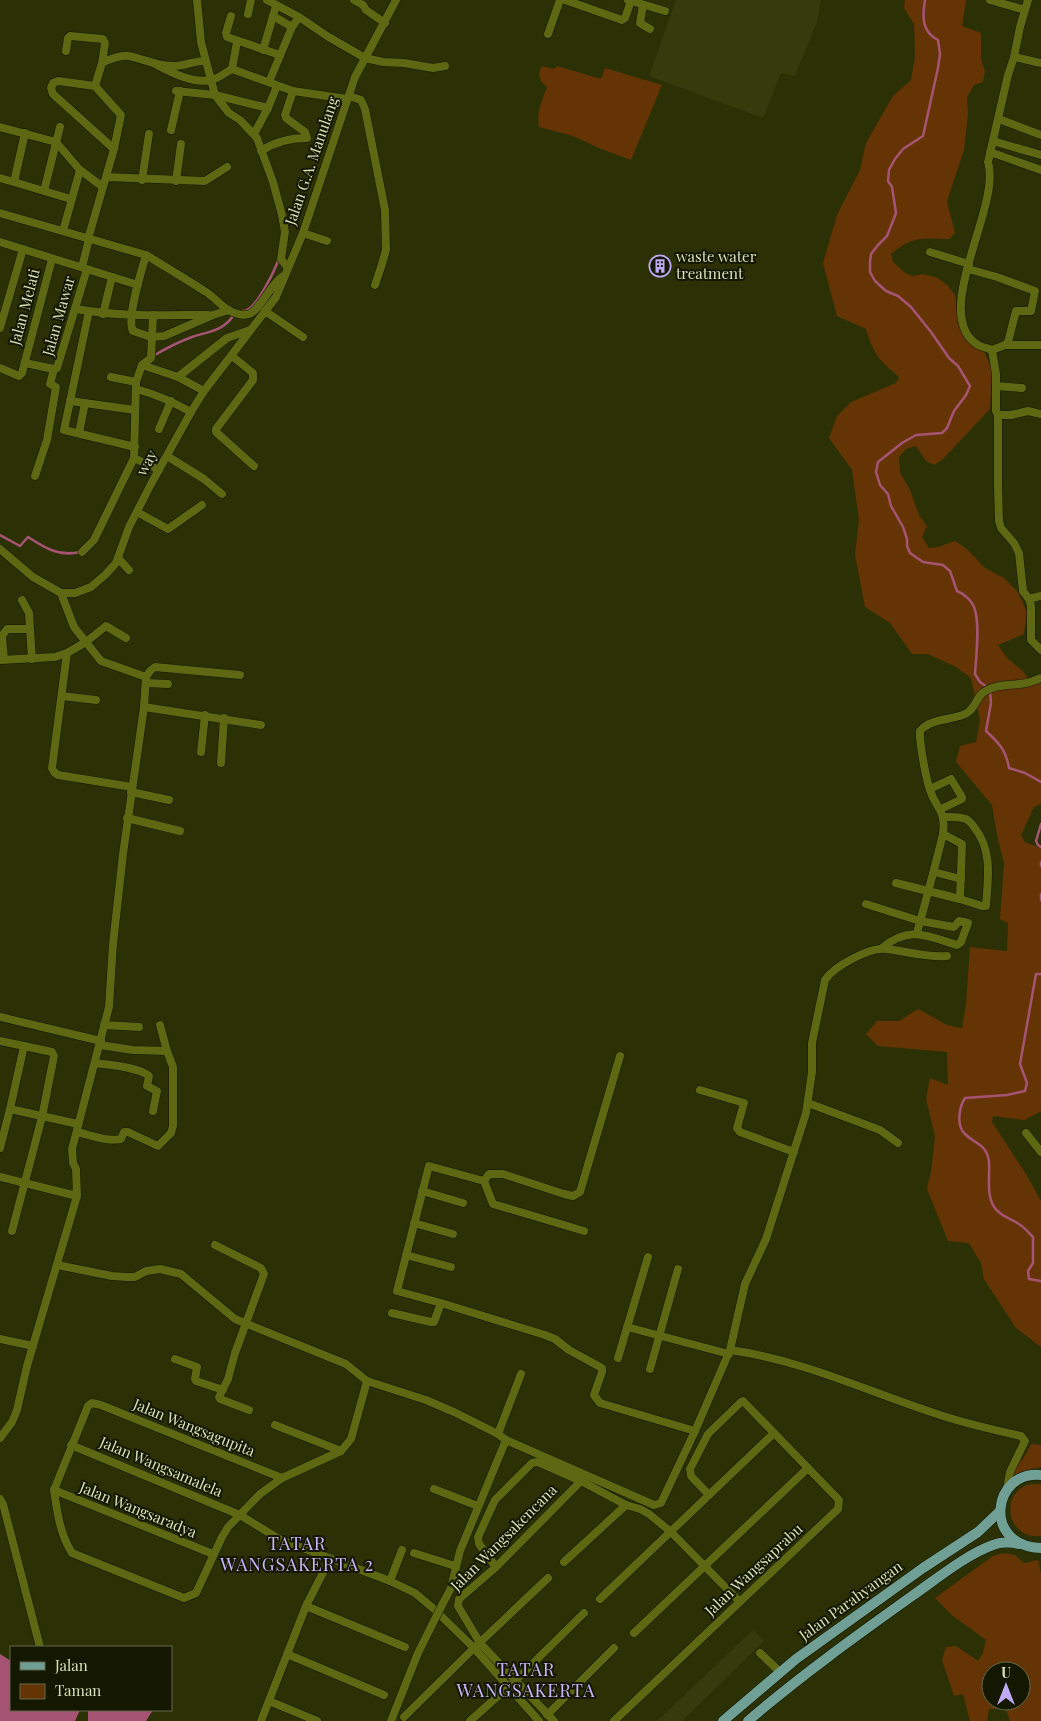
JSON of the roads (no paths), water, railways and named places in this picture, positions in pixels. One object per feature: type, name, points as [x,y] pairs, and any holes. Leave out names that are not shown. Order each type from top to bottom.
[{"type":"main road","points":[[1019,1544],[1011,1538],[1001,1521],[1002,1500],[1006,1490],[1014,1482],[1024,1477],[1041,1475]]},
{"type":"main road","name":"Jalan Parahyangan","points":[[723,1721],[780,1672],[876,1600],[978,1532],[1000,1511]]},
{"type":"main road","name":"Jalan Parahyangan","points":[[748,1721],[840,1647],[981,1550],[994,1544],[1009,1542],[1030,1548],[1041,1548]]},
{"type":"street","points":[[0,213],[146,255],[176,271],[229,310],[241,315],[249,314],[255,310],[286,271],[281,254],[285,238],[282,216],[273,182],[257,138],[211,95],[206,80],[205,61],[198,27],[197,0]]},
{"type":"street","points":[[248,14],[251,0]]},
{"type":"street","points":[[267,0],[299,17],[365,58],[433,68],[445,66]]},
{"type":"street","points":[[354,0],[385,23]]},
{"type":"street","name":"Jalan G.A. Manulang","points":[[252,329],[276,297],[303,233],[348,98],[365,58],[396,0]]},
{"type":"street","points":[[548,34],[560,0]]},
{"type":"street","points":[[564,0],[622,20],[625,18],[629,1],[665,12]]},
{"type":"street","points":[[990,0],[1025,10]]},
{"type":"street","points":[[1028,0],[990,152],[988,162],[991,171],[989,187],[960,296],[962,322],[971,338],[978,345],[992,350],[1005,346],[1041,345]]},
{"type":"street","points":[[644,5],[640,23],[650,29]]},
{"type":"street","points":[[263,50],[276,6]]},
{"type":"street","points":[[231,16],[226,37],[280,55]]},
{"type":"street","points":[[273,16],[292,27]]},
{"type":"street","points":[[269,82],[292,27],[299,17]]},
{"type":"street","points":[[66,51],[70,36],[103,40],[105,43],[102,63],[95,86],[58,81],[53,83],[51,90],[63,104],[114,149]]},
{"type":"street","points":[[232,69],[237,42]]},
{"type":"street","points":[[102,63],[128,56],[155,64],[176,66],[205,61]]},
{"type":"street","points":[[1014,57],[1041,63]]},
{"type":"street","points":[[155,64],[172,73],[206,80],[232,69],[293,91],[361,100],[365,108],[385,210],[386,250],[375,285]]},
{"type":"street","name":"Jalan Mawar","points":[[25,363],[54,369],[58,368],[76,309],[89,239],[114,149],[121,115],[95,86]]},
{"type":"street","points":[[254,134],[277,86]]},
{"type":"street","points":[[171,130],[178,91],[211,95],[268,108]]},
{"type":"street","points":[[261,151],[270,145],[289,138],[308,138],[305,132],[285,116],[293,91]]},
{"type":"street","points":[[999,119],[1041,135]]},
{"type":"street","points":[[0,127],[56,142],[80,170],[103,187]]},
{"type":"street","points":[[44,191],[60,127]]},
{"type":"street","points":[[14,182],[24,133]]},
{"type":"street","points":[[142,180],[149,134]]},
{"type":"street","points":[[993,141],[1041,155]]},
{"type":"street","points":[[176,181],[181,144]]},
{"type":"street","points":[[990,152],[1041,170]]},
{"type":"street","points":[[106,177],[205,182],[227,167]]},
{"type":"street","points":[[62,231],[80,170]]},
{"type":"street","points":[[0,178],[71,199]]},
{"type":"street","points":[[303,233],[327,241]]},
{"type":"street","points":[[0,242],[138,285]]},
{"type":"street","points":[[0,328],[23,249]]},
{"type":"street","points":[[930,252],[1035,291],[1031,311],[1016,312],[1008,342],[1005,346]]},
{"type":"street","points":[[146,255],[131,316],[133,331],[151,337],[164,336],[229,310]]},
{"type":"street","name":"Jalan Melati","points":[[25,363],[52,259]]},
{"type":"street","points":[[102,314],[112,277]]},
{"type":"street","points":[[76,309],[102,314],[131,316],[213,315]]},
{"type":"street","points":[[89,311],[64,430],[135,447]]},
{"type":"street","points":[[265,311],[303,337]]},
{"type":"street","points":[[82,552],[94,540],[134,458],[136,386],[142,365],[151,358],[153,315]]},
{"type":"street","points":[[178,377],[227,338],[252,329]]},
{"type":"street","name":"way","points":[[61,593],[75,593],[91,587],[105,575],[118,558],[129,527],[191,412],[204,391],[252,329]]},
{"type":"street","points":[[992,350],[996,374],[996,411],[998,415],[999,521],[1001,528],[1014,543],[1019,553],[1023,591],[1029,599],[1031,606],[1030,637],[1040,647]]},
{"type":"street","points":[[232,356],[253,373],[253,380],[216,429],[216,432],[254,466]]},
{"type":"street","points":[[0,368],[19,376],[25,363]]},
{"type":"street","points":[[142,365],[178,377],[204,391]]},
{"type":"street","points":[[35,476],[48,435],[56,387],[50,384],[54,369]]},
{"type":"street","points":[[111,377],[171,401],[191,412]]},
{"type":"street","points":[[996,386],[1022,388]]},
{"type":"street","points":[[70,401],[135,410]]},
{"type":"street","points":[[159,429],[171,401]]},
{"type":"street","points":[[79,434],[85,403]]},
{"type":"street","points":[[998,415],[1011,415],[1028,411],[1041,414]]},
{"type":"street","points":[[167,456],[204,479],[222,494]]},
{"type":"street","points":[[134,458],[159,470]]},
{"type":"street","points":[[137,512],[168,529],[202,506]]},
{"type":"street","points":[[0,549],[33,577],[61,593],[74,627],[101,661],[146,680],[168,684]]},
{"type":"street","points":[[118,558],[129,570]]},
{"type":"street","points":[[1029,599],[1041,596]]},
{"type":"street","points":[[22,600],[27,607],[32,659]]},
{"type":"street","points":[[30,629],[7,629],[4,632],[2,636],[2,660],[56,657],[86,642],[106,626],[126,638]]},
{"type":"street","points":[[67,653],[52,768],[54,772],[132,789],[169,800]]},
{"type":"street","points":[[0,1438],[12,1422],[17,1410],[33,1346],[77,1196],[76,1169],[73,1163],[72,1148],[109,1007],[113,944],[127,818],[144,707],[146,680],[152,668],[160,667],[240,675]]},
{"type":"street","points":[[917,933],[943,834],[942,813],[930,789],[920,731],[932,723],[967,713],[974,707],[983,692],[1003,685],[1025,684],[1041,678]]},
{"type":"street","points":[[62,696],[96,700]]},
{"type":"street","points":[[144,707],[261,725]]},
{"type":"street","points":[[201,752],[205,715]]},
{"type":"street","points":[[221,763],[224,718]]},
{"type":"street","points":[[930,789],[949,778],[952,779],[962,799],[942,813]]},
{"type":"street","points":[[896,883],[986,906],[989,873],[983,841],[969,820],[942,813]]},
{"type":"street","points":[[127,818],[180,831]]},
{"type":"street","points":[[943,834],[962,844],[960,899]]},
{"type":"street","points":[[934,872],[961,879]]},
{"type":"street","points":[[57,1265],[112,1276],[135,1276],[146,1271],[160,1269],[180,1274],[235,1319],[346,1364],[366,1384],[426,1400],[498,1434],[506,1440],[654,1505],[661,1503],[730,1352],[745,1284],[766,1239],[794,1152],[808,1103],[812,1072],[812,1043],[825,980],[830,973],[843,963],[917,933],[957,945],[961,942],[968,925],[967,922],[961,920],[954,926],[920,921],[866,904]]},
{"type":"street","points":[[882,948],[926,957],[947,956]]},
{"type":"street","points":[[0,1018],[133,1050],[167,1051]]},
{"type":"street","points":[[104,1025],[139,1027]]},
{"type":"street","points":[[10,1109],[77,1128],[99,1138],[117,1140],[121,1139],[124,1132],[128,1132],[158,1146],[171,1133],[173,1126],[172,1067],[160,1025]]},
{"type":"street","points":[[0,1041],[54,1054],[42,1117],[12,1231]]},
{"type":"street","points":[[0,1148],[24,1046]]},
{"type":"street","points":[[484,1181],[489,1174],[503,1174],[564,1194],[573,1196],[580,1192],[620,1056]]},
{"type":"street","points":[[95,1063],[147,1074],[149,1076],[147,1086],[157,1091],[153,1110]]},
{"type":"street","points":[[700,1090],[744,1103],[738,1128],[740,1132],[794,1152]]},
{"type":"street","points":[[808,1103],[880,1130],[898,1143]]},
{"type":"street","points":[[1026,1133],[1041,1152]]},
{"type":"street","points":[[484,1181],[429,1166],[397,1291],[555,1339],[575,1354],[602,1368],[594,1395],[600,1402],[695,1431]]},
{"type":"street","points":[[0,1176],[77,1196]]},
{"type":"street","points":[[484,1181],[493,1204],[584,1231]]},
{"type":"street","points":[[422,1191],[463,1203]]},
{"type":"street","points":[[414,1223],[453,1234]]},
{"type":"street","points":[[215,1245],[263,1270],[264,1274],[219,1397],[249,1410]]},
{"type":"street","points":[[406,1255],[451,1267]]},
{"type":"street","points":[[618,1358],[648,1257]]},
{"type":"street","points":[[650,1369],[678,1268]]},
{"type":"street","points":[[392,1313],[434,1322],[441,1303]]},
{"type":"street","points":[[627,1327],[730,1352],[760,1354],[792,1363],[941,1416],[1021,1436],[1025,1441],[1010,1472],[1006,1490]]},
{"type":"street","points":[[0,1340],[33,1346]]},
{"type":"street","points":[[175,1359],[196,1368],[196,1381],[223,1390]]},
{"type":"street","points":[[498,1434],[521,1374]]},
{"type":"street","points":[[71,1445],[54,1490],[65,1542],[72,1553],[184,1598],[196,1593],[222,1537],[260,1494],[282,1478],[341,1451],[351,1439],[366,1384]]},
{"type":"street","name":"Jalan Wangsaprabu","points":[[614,1721],[838,1509],[839,1500],[746,1403],[740,1402],[708,1434],[690,1469],[691,1476],[709,1495]]},
{"type":"street","name":"Jalan Wangsagupita","points":[[71,1445],[88,1406],[95,1403],[282,1478]]},
{"type":"street","points":[[275,1425],[341,1451]]},
{"type":"street","points":[[600,1599],[774,1433]]},
{"type":"street","points":[[391,1721],[418,1653],[451,1588],[455,1566],[506,1440]]},
{"type":"street","name":"Jalan Wangsamalela","points":[[71,1445],[240,1515],[279,1539],[390,1581],[415,1593],[477,1646]]},
{"type":"street","points":[[496,1566],[479,1544],[478,1537],[495,1500],[534,1462],[581,1481],[626,1505],[649,1514],[671,1532],[740,1602]]},
{"type":"street","points":[[634,1632],[808,1468]]},
{"type":"street","name":"Jalan Wangsakencana","points":[[477,1646],[458,1606],[459,1599],[496,1566],[581,1481]]},
{"type":"street","points":[[434,1489],[478,1506]]},
{"type":"street","name":"Jalan Wangsaradya","points":[[54,1490],[213,1554]]},
{"type":"street","points":[[0,1498],[40,1646]]},
{"type":"street","points":[[564,1562],[626,1505]]},
{"type":"street","points":[[390,1581],[402,1550]]},
{"type":"street","points":[[414,1553],[455,1566]]},
{"type":"street","points":[[261,1721],[306,1606],[330,1558]]},
{"type":"street","points":[[404,1717],[548,1578]]},
{"type":"street","points":[[306,1606],[405,1647]]},
{"type":"street","points":[[470,1721],[515,1681],[584,1612]]},
{"type":"street","points":[[477,1646],[554,1721]]},
{"type":"street","points":[[477,1646],[507,1687],[539,1721]]},
{"type":"street","points":[[547,1715],[614,1648]]},
{"type":"street","points":[[760,1653],[780,1672]]},
{"type":"street","points":[[287,1654],[384,1695]]},
{"type":"street","points":[[269,1701],[317,1721]]},
{"type":"waterway","points":[[925,0],[924,23],[929,33],[938,40],[940,54],[938,68],[923,136],[903,149],[889,170],[888,181],[892,187],[896,213],[887,236],[871,254],[870,272],[875,281],[886,291],[898,296],[911,307],[949,358],[958,366],[970,386],[954,411],[947,428],[942,433],[916,435],[902,443],[878,462],[876,472],[880,485],[888,494],[891,506],[903,527],[910,553],[923,562],[943,565],[950,571],[957,591],[971,601],[975,610],[977,624],[975,674],[980,682],[987,687]]},
{"type":"waterway","points":[[239,312],[251,307],[261,295],[279,258]]},
{"type":"waterway","points":[[153,356],[182,341],[220,328],[233,316]]},
{"type":"waterway","points":[[0,535],[20,546],[28,537],[52,550],[65,553],[80,552]]},
{"type":"waterway","points":[[990,691],[991,703],[986,731],[1001,747],[1009,768],[1025,773],[1041,782]]},
{"type":"waterway","points":[[1041,824],[1036,841],[1041,847]]},
{"type":"waterway","points":[[1041,894],[1041,900]]},
{"type":"waterway","points":[[1041,974],[1036,974],[1020,1064],[1027,1083],[1025,1091],[1007,1095],[965,1098],[959,1116],[962,1131],[980,1145],[988,1156],[989,1191],[994,1207],[1003,1215],[1021,1225],[1033,1237],[1033,1263],[1028,1271],[1029,1279],[1041,1281]]},
{"type":"place","name":"waste water treatment","points":[[660,266]]},
{"type":"district","name":"TATAR WANGSAKERTA 2","points":[[297,1554]]},
{"type":"district","name":"TATAR WANGSAKERTA","points":[[526,1680]]}]
